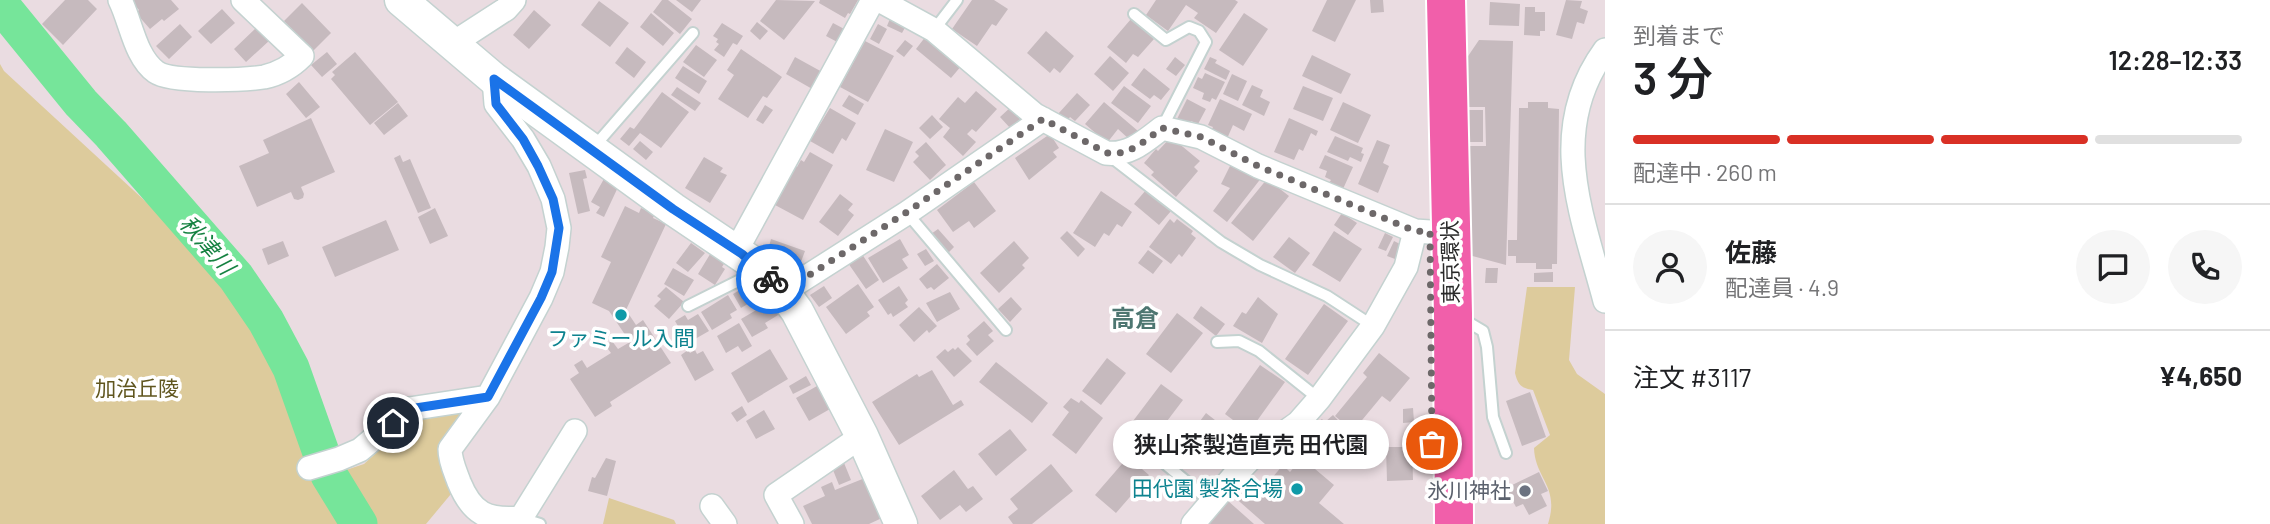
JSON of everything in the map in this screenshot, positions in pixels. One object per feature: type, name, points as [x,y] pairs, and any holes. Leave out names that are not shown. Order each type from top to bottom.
[{"type":"highway","name":"東京環状","points":[[1427,0],[1440,220],[1452,314],[1454,524]]},
{"type":"highway","name":"東京環状","points":[[1433,524],[1440,220],[1453,87],[1446,0]]},
{"type":"street","points":[[120,0],[143,58],[158,73],[183,79],[267,77],[293,65],[302,56],[243,0]]},
{"type":"street","points":[[401,0],[494,79],[673,209],[762,269],[797,311],[862,436],[901,524]]},
{"type":"street","points":[[452,44],[506,9],[514,0]]},
{"type":"street","points":[[736,251],[873,0]]},
{"type":"street","points":[[879,0],[934,30],[1035,115],[1107,153],[1118,155],[1140,145],[1162,128],[1201,137],[1258,166],[1440,220],[1406,267],[1373,326],[1319,399],[1298,423],[1257,452],[1193,524]]},
{"type":"street","points":[[1605,50],[1597,60],[1578,103],[1571,162],[1580,208],[1605,301]]},
{"type":"street","points":[[494,79],[496,104],[523,139],[538,166],[553,199],[559,228],[552,272],[541,298],[488,397],[450,449],[450,459],[467,501],[499,520],[531,521],[575,431]]},
{"type":"street","points":[[783,292],[1043,119]]},
{"type":"street","points":[[309,468],[360,450],[409,409],[488,397]]},
{"type":"street","points":[[792,524],[776,495],[862,436]]},
{"type":"lane","points":[[934,30],[957,0]]},
{"type":"lane","points":[[1134,14],[1166,40],[1189,27],[1199,31],[1206,42],[1162,128]]},
{"type":"lane","points":[[592,150],[692,33]]},
{"type":"lane","points":[[1107,153],[1221,243],[1260,265],[1327,296],[1373,326]]},
{"type":"lane","points":[[907,212],[1006,330]]},
{"type":"lane","points":[[688,306],[762,269]]},
{"type":"lane","points":[[1452,314],[1483,331],[1487,347],[1493,416],[1506,453]]},
{"type":"lane","points":[[1217,342],[1239,341],[1259,351],[1319,399]]},
{"type":"lane","points":[[1129,433],[1211,502]]},
{"type":"green space","name":"加治丘陵","points":[[0,64],[4,71],[208,259],[262,332],[285,382],[319,479],[364,464],[411,421],[463,413],[438,450],[451,494],[426,524],[0,524]]},
{"type":"green space","points":[[1527,287],[1575,287],[1569,360],[1577,374],[1605,394],[1605,524],[1548,524],[1551,500],[1535,459],[1534,448],[1550,435],[1533,390],[1521,385],[1515,373]]},
{"type":"green space","points":[[609,498],[674,520],[676,524],[603,524]]},
{"type":"building","points":[[65,0],[88,0],[97,9],[63,45],[42,24]]},
{"type":"building","points":[[171,0],[179,9],[150,29],[136,13],[139,10],[131,1]]},
{"type":"building","points":[[662,0],[668,0],[692,19],[680,34],[653,12]]},
{"type":"building","points":[[676,0],[701,0],[692,12]]},
{"type":"building","points":[[776,0],[815,1],[784,40],[760,21]]},
{"type":"building","points":[[820,0],[858,0],[845,18],[819,3]]},
{"type":"building","points":[[972,0],[994,0],[1008,9],[996,26],[992,24],[977,46],[952,29]]},
{"type":"building","points":[[1156,0],[1238,2],[1216,33],[1194,18],[1198,13],[1186,5],[1168,31],[1146,15]]},
{"type":"building","points":[[1327,0],[1356,0],[1335,42],[1312,31]]},
{"type":"building","points":[[1370,0],[1383,0],[1384,12],[1371,13]]},
{"type":"building","points":[[1566,0],[1582,1],[1580,8],[1588,11],[1584,24],[1577,22],[1572,39],[1556,35]]},
{"type":"building","points":[[599,1],[629,23],[610,47],[581,25]]},
{"type":"building","points":[[1490,2],[1520,4],[1519,26],[1489,25]]},
{"type":"building","points":[[302,3],[331,33],[313,51],[284,21]]},
{"type":"building","points":[[1525,7],[1535,7],[1535,12],[1545,12],[1545,31],[1540,31],[1540,36],[1524,35]]},
{"type":"building","points":[[222,9],[235,23],[211,44],[198,31]]},
{"type":"building","points":[[534,10],[551,25],[529,49],[513,35]]},
{"type":"building","points":[[651,13],[674,33],[663,46],[640,27]]},
{"type":"building","points":[[1244,13],[1268,29],[1243,66],[1219,50]]},
{"type":"building","points":[[891,16],[907,24],[902,33],[887,26]]},
{"type":"building","points":[[1131,19],[1154,39],[1138,57],[1133,54],[1126,63],[1107,47]]},
{"type":"building","points":[[757,22],[768,31],[760,40],[750,31]]},
{"type":"building","points":[[722,23],[743,36],[737,45],[733,43],[724,57],[714,50],[719,44],[716,42],[718,39],[713,36]]},
{"type":"building","points":[[833,23],[848,31],[841,44],[826,36]]},
{"type":"building","points":[[180,24],[192,37],[169,59],[156,46]]},
{"type":"building","points":[[878,24],[887,29],[879,44],[870,39]]},
{"type":"building","points":[[257,27],[270,40],[246,62],[234,49]]},
{"type":"building","points":[[1046,31],[1074,56],[1060,73],[1054,68],[1050,73],[1027,53]]},
{"type":"building","points":[[926,36],[962,65],[951,78],[916,49]]},
{"type":"building","points":[[905,40],[913,46],[904,57],[896,51]]},
{"type":"building","points":[[1479,40],[1513,41],[1506,265],[1465,254],[1463,146],[1486,146],[1485,107],[1463,107],[1462,65]]},
{"type":"building","points":[[865,41],[894,56],[868,102],[840,87]]},
{"type":"building","points":[[696,45],[717,60],[704,77],[683,62]]},
{"type":"building","points":[[627,47],[646,62],[634,78],[615,63]]},
{"type":"building","points":[[741,49],[782,77],[767,98],[763,96],[748,118],[718,99],[734,75],[727,70]]},
{"type":"building","points":[[327,52],[337,64],[322,77],[311,65]]},
{"type":"building","points":[[355,52],[398,102],[370,125],[331,79],[335,75],[332,72]]},
{"type":"building","points":[[1312,55],[1351,74],[1341,94],[1302,76]]},
{"type":"building","points":[[1110,56],[1129,73],[1113,91],[1094,74]]},
{"type":"building","points":[[795,57],[824,73],[814,90],[786,74]]},
{"type":"building","points":[[1175,57],[1185,65],[1176,76],[1166,69]]},
{"type":"building","points":[[1210,57],[1230,71],[1226,80],[1204,69]]},
{"type":"building","points":[[683,66],[707,81],[699,94],[675,78]]},
{"type":"building","points":[[1144,68],[1170,89],[1161,100],[1154,95],[1150,99],[1131,85]]},
{"type":"building","points":[[1205,73],[1225,82],[1216,100],[1212,98],[1210,102],[1202,99],[1204,93],[1193,88],[1198,77],[1202,79]]},
{"type":"building","points":[[1232,74],[1247,81],[1238,101],[1223,94]]},
{"type":"building","points":[[299,82],[320,107],[306,118],[286,94]]},
{"type":"building","points":[[1252,85],[1263,90],[1260,97],[1270,102],[1264,116],[1242,105]]},
{"type":"building","points":[[1124,86],[1151,106],[1138,123],[1111,103]]},
{"type":"building","points":[[1303,86],[1333,98],[1323,121],[1293,109]]},
{"type":"building","points":[[677,87],[701,103],[695,111],[671,95]]},
{"type":"building","points":[[976,91],[997,109],[976,132],[972,129],[967,134],[976,142],[963,156],[943,137],[950,128],[939,119],[958,97],[965,103]]},
{"type":"building","points":[[662,92],[689,112],[661,148],[640,133],[629,146],[620,139],[630,127],[634,129]]},
{"type":"building","points":[[1077,93],[1090,105],[1075,121],[1070,117],[1067,121],[1058,114]]},
{"type":"building","points":[[849,95],[864,104],[858,115],[842,106]]},
{"type":"building","points":[[1187,99],[1206,109],[1198,124],[1191,121],[1189,125],[1177,119]]},
{"type":"building","points":[[1220,99],[1252,114],[1244,131],[1233,125],[1226,141],[1210,133],[1213,127],[1208,125]]},
{"type":"building","points":[[1104,102],[1138,131],[1130,140],[1118,129],[1107,143],[1085,124]]},
{"type":"building","points":[[1343,102],[1371,115],[1358,143],[1330,130]]},
{"type":"building","points":[[1528,102],[1548,102],[1548,108],[1559,109],[1557,264],[1552,264],[1552,269],[1536,269],[1536,263],[1516,263],[1516,256],[1508,256],[1508,240],[1517,240],[1519,108],[1528,108]]},
{"type":"building","points":[[398,103],[408,116],[384,135],[374,123]]},
{"type":"building","points":[[765,105],[773,110],[763,124],[756,120]]},
{"type":"building","points":[[1013,105],[1025,117],[1011,129],[1000,117]]},
{"type":"building","points":[[830,108],[856,123],[846,141],[842,138],[833,154],[810,141]]},
{"type":"building","points":[[1463,110],[1483,110],[1483,142],[1463,142]]},
{"type":"building","points":[[932,115],[943,127],[930,139],[919,128]]},
{"type":"building","points":[[311,118],[335,172],[301,187],[303,198],[294,199],[291,192],[257,207],[239,166],[269,153],[263,140]]},
{"type":"building","points":[[1289,118],[1318,131],[1316,136],[1311,133],[1303,151],[1299,149],[1294,160],[1274,152]]},
{"type":"building","points":[[885,129],[913,142],[894,182],[866,170]]},
{"type":"building","points":[[1050,134],[1059,148],[1053,152],[1057,157],[1029,180],[1015,158]]},
{"type":"building","points":[[1335,136],[1363,148],[1361,162],[1350,157],[1348,161],[1327,152]]},
{"type":"building","points":[[1171,137],[1200,161],[1194,167],[1198,171],[1176,197],[1151,175],[1154,172],[1144,163]]},
{"type":"building","points":[[1377,140],[1390,145],[1383,163],[1389,166],[1378,193],[1358,184]]},
{"type":"building","points":[[640,141],[653,152],[646,160],[633,149]]},
{"type":"building","points":[[926,142],[946,165],[930,180],[913,162],[919,156],[915,152]]},
{"type":"building","points":[[810,152],[833,165],[803,220],[775,205],[779,199],[776,197],[784,181],[787,182],[793,165],[797,167],[801,160],[804,162]]},
{"type":"building","points":[[400,155],[403,162],[410,159],[431,208],[418,213],[394,158]]},
{"type":"building","points":[[1325,155],[1353,167],[1343,189],[1329,183],[1331,180],[1325,177],[1327,171],[1319,168]]},
{"type":"building","points":[[704,157],[723,168],[720,172],[727,175],[710,203],[685,188]]},
{"type":"building","points":[[1231,164],[1262,177],[1227,222],[1213,211],[1230,188],[1221,184]]},
{"type":"building","points":[[585,170],[587,178],[583,179],[590,211],[578,214],[569,173]]},
{"type":"building","points":[[605,177],[619,185],[604,217],[596,213],[600,207],[591,202]]},
{"type":"building","points":[[1267,179],[1289,196],[1253,241],[1231,223]]},
{"type":"building","points":[[974,182],[996,211],[974,228],[969,221],[953,232],[937,210]]},
{"type":"building","points":[[1146,190],[1171,211],[1159,225],[1134,204]]},
{"type":"building","points":[[1101,191],[1132,212],[1122,227],[1117,224],[1109,236],[1104,233],[1095,247],[1073,233]]},
{"type":"building","points":[[840,194],[853,204],[848,210],[854,215],[838,236],[819,222]]},
{"type":"building","name":"ファミール入間","points":[[625,206],[639,213],[641,208],[655,214],[653,218],[666,224],[626,310],[636,325],[643,320],[671,363],[610,402],[612,406],[595,417],[570,379],[579,373],[574,365],[582,360],[587,368],[611,353],[605,345],[612,341],[618,349],[630,342],[609,311],[592,303],[611,262],[601,257]]},
{"type":"building","points":[[435,208],[448,236],[430,244],[418,217]]},
{"type":"building","points":[[1342,213],[1357,223],[1348,235],[1334,225]]},
{"type":"building","points":[[1170,219],[1174,223],[1177,219],[1193,231],[1191,234],[1196,238],[1182,257],[1179,254],[1171,264],[1149,247]]},
{"type":"building","points":[[386,220],[399,250],[335,277],[322,247]]},
{"type":"building","points":[[938,229],[954,247],[948,253],[931,234]]},
{"type":"building","points":[[1067,231],[1085,249],[1078,257],[1060,238]]},
{"type":"building","points":[[1334,231],[1362,249],[1340,282],[1312,265]]},
{"type":"building","points":[[1385,233],[1393,237],[1386,251],[1378,248]]},
{"type":"building","points":[[1289,237],[1310,253],[1295,273],[1273,257]]},
{"type":"building","points":[[771,239],[805,251],[798,270],[788,266],[790,261],[779,257],[780,254],[768,250]]},
{"type":"building","points":[[900,239],[909,255],[902,259],[908,268],[883,283],[868,258]]},
{"type":"building","points":[[283,241],[289,256],[268,265],[262,249]]},
{"type":"building","points":[[1014,241],[1029,258],[1022,265],[1025,268],[999,293],[980,273]]},
{"type":"building","points":[[1394,241],[1402,245],[1395,259],[1387,256]]},
{"type":"building","points":[[691,243],[705,253],[688,272],[676,263]]},
{"type":"building","points":[[926,249],[934,261],[925,266],[917,254]]},
{"type":"building","points":[[1148,250],[1163,261],[1153,274],[1138,263]]},
{"type":"building","points":[[712,251],[727,259],[722,267],[725,269],[715,285],[698,274]]},
{"type":"building","points":[[862,254],[879,280],[866,289],[848,263]]},
{"type":"building","points":[[937,264],[949,278],[934,290],[931,287],[927,289],[919,279]]},
{"type":"building","points":[[673,268],[694,280],[684,296],[664,284]]},
{"type":"building","points":[[1486,268],[1498,268],[1497,283],[1485,283]]},
{"type":"building","points":[[1553,272],[1553,282],[1534,282],[1534,273]]},
{"type":"building","points":[[758,279],[766,293],[741,308],[733,294]]},
{"type":"building","points":[[858,284],[874,307],[867,312],[870,316],[846,334],[826,307]]},
{"type":"building","points":[[824,286],[832,298],[819,307],[810,295]]},
{"type":"building","points":[[899,286],[908,300],[905,303],[908,307],[893,317],[891,313],[888,315],[878,300]]},
{"type":"building","points":[[666,287],[684,302],[669,319],[654,306],[661,299],[657,296]]},
{"type":"building","points":[[950,292],[960,309],[937,322],[926,303]]},
{"type":"building","points":[[728,295],[737,310],[730,314],[732,318],[712,330],[701,312]]},
{"type":"building","points":[[1011,297],[1022,309],[1010,322],[998,309]]},
{"type":"building","points":[[1258,297],[1278,314],[1262,343],[1233,326],[1242,312],[1246,314]]},
{"type":"building","points":[[775,299],[783,312],[765,323],[768,328],[752,337],[741,319]]},
{"type":"building","points":[[1324,304],[1348,321],[1308,375],[1285,359]]},
{"type":"building","points":[[1201,306],[1225,324],[1216,336],[1193,318]]},
{"type":"building","points":[[919,307],[937,326],[929,333],[927,330],[914,342],[899,325]]},
{"type":"building","points":[[1177,313],[1203,333],[1171,373],[1146,354]]},
{"type":"building","points":[[698,314],[709,331],[688,343],[675,321],[685,315],[688,320]]},
{"type":"building","points":[[984,321],[993,331],[988,335],[994,341],[977,356],[966,344],[970,340],[967,336]]},
{"type":"building","points":[[739,323],[752,346],[742,352],[738,346],[726,353],[717,336]]},
{"type":"building","points":[[958,347],[972,361],[954,377],[936,357],[945,349],[948,352]]},
{"type":"building","points":[[770,349],[788,379],[748,403],[731,373]]},
{"type":"building","points":[[688,350],[690,353],[695,350],[697,354],[703,351],[714,370],[695,381],[681,355]]},
{"type":"building","points":[[1379,353],[1410,378],[1390,402],[1382,396],[1353,431],[1335,416],[1367,377],[1363,373]]},
{"type":"building","points":[[1107,358],[1126,373],[1101,405],[1082,391]]},
{"type":"building","points":[[996,362],[1048,403],[1032,423],[979,382]]},
{"type":"building","points":[[1260,365],[1285,382],[1249,432],[1225,414]]},
{"type":"building","points":[[932,370],[953,405],[961,400],[964,405],[899,445],[872,402],[917,374],[919,377]]},
{"type":"building","points":[[806,376],[811,385],[793,394],[789,386]]},
{"type":"building","points":[[1161,384],[1183,400],[1155,437],[1133,421]]},
{"type":"building","points":[[817,386],[830,409],[809,421],[796,398]]},
{"type":"building","points":[[1530,392],[1546,437],[1522,446],[1506,401]]},
{"type":"building","points":[[1071,398],[1079,403],[1081,400],[1103,418],[1076,454],[1052,435],[1069,412],[1063,407]]},
{"type":"building","points":[[742,406],[747,415],[737,422],[731,413]]},
{"type":"building","points":[[1413,408],[1414,422],[1403,423],[1403,409]]},
{"type":"building","points":[[764,410],[775,429],[756,439],[746,421]]},
{"type":"building","points":[[1206,413],[1243,442],[1226,465],[1189,436]]},
{"type":"building","points":[[1333,415],[1356,439],[1348,446],[1325,422]]},
{"type":"building","points":[[1322,419],[1346,449],[1330,463],[1305,432]]},
{"type":"building","points":[[1010,429],[1027,450],[996,476],[978,454]]},
{"type":"building","points":[[1386,447],[1412,447],[1413,480],[1387,481]]},
{"type":"building","points":[[1128,457],[1149,475],[1116,513],[1095,495]]},
{"type":"building","points":[[606,458],[616,461],[607,496],[588,491],[592,477],[595,478]]},
{"type":"building","points":[[842,458],[851,480],[839,485],[833,470],[825,473]]},
{"type":"building","name":"田代園 製茶合場","points":[[1302,458],[1334,485],[1319,503],[1344,524],[1265,524],[1232,495],[1245,481],[1259,493],[1283,465],[1290,472]]},
{"type":"building","points":[[1051,464],[1073,491],[1032,524],[1013,524],[1008,517],[1018,509],[1010,499]]},
{"type":"building","points":[[954,470],[968,489],[973,486],[983,499],[966,512],[960,505],[940,520],[921,496]]},
{"type":"building","points":[[1539,472],[1548,491],[1541,494],[1547,506],[1529,515],[1523,504],[1516,507],[1506,488]]},
{"type":"building","points":[[865,478],[882,518],[869,524],[812,524],[803,506],[825,496],[821,487],[832,482],[835,490]]},
{"type":"building","points":[[1503,482],[1507,498],[1496,501],[1493,484]]},
{"type":"building","points":[[1227,500],[1254,524],[1206,524]]},
{"type":"waterway","name":"秋津川","points":[[0,0],[81,103],[236,277],[266,321],[291,368],[329,475],[359,524]]},
{"type":"way so far","points":[[771,279],[783,292],[1043,119],[1107,153],[1118,155],[1140,145],[1162,128],[1201,137],[1258,166],[1415,231],[1430,232],[1432,444]]},
{"type":"place","name":"ファミール入間","points":[[621,315]]},
{"type":"place","name":"狭山茶製造直売 田代園","points":[[1432,444]]},
{"type":"place","name":"田代園 製茶合場","points":[[1297,489]]},
{"type":"place","name":"氷川神社","points":[[1525,491]]},
{"type":"district","name":"高倉","points":[[1135,319]]},
{"type":"route","points":[[393,423],[409,409],[488,397],[552,272],[559,228],[553,199],[531,152],[496,104],[494,79],[673,209],[742,254],[771,279]]}]
